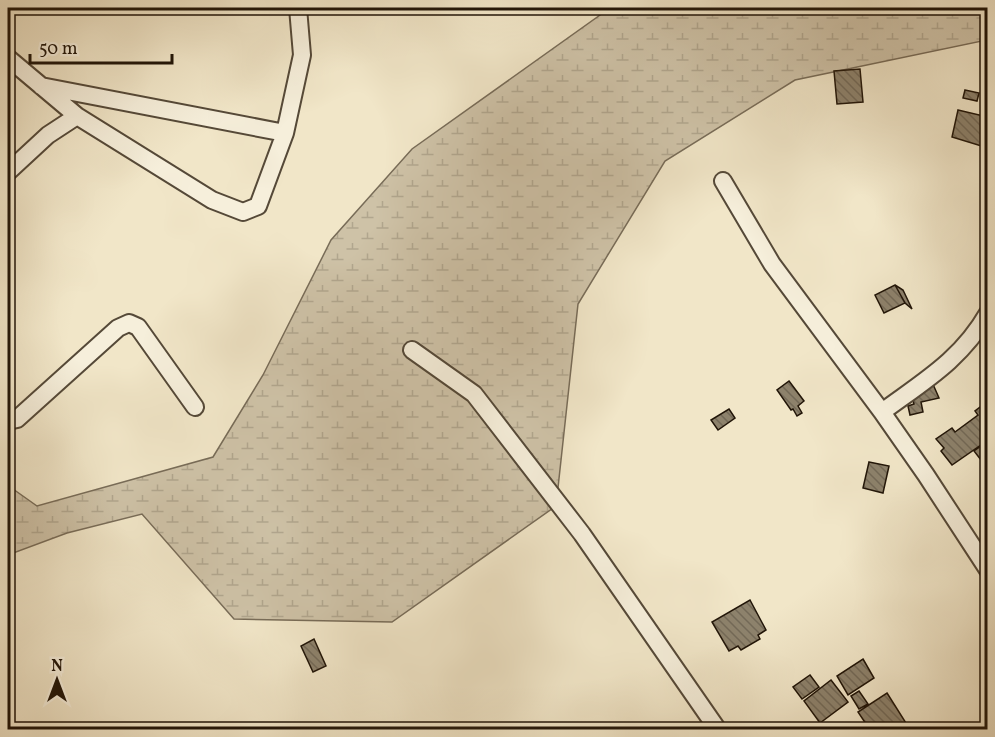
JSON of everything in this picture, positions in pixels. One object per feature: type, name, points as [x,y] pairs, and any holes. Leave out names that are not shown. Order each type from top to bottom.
[{"type":"street","points":[[8,58],[77,116],[212,200],[243,212],[258,206],[285,133],[302,55],[298,8]]},
{"type":"street","points":[[41,86],[285,133]]},
{"type":"street","points":[[8,172],[48,135],[77,116]]},
{"type":"street","points":[[723,181],[772,264],[882,412],[987,570]]},
{"type":"street","points":[[882,412],[962,351],[977,332],[987,313]]},
{"type":"street","points":[[8,421],[17,419],[118,328],[129,323],[138,327],[195,407]]},
{"type":"street","points":[[412,351],[474,394],[582,534],[718,729]]},
{"type":"green space","points":[[610,8],[987,8],[987,40],[795,80],[665,161],[578,304],[556,506],[392,622],[234,619],[142,514],[67,533],[8,555],[8,491],[13,489],[37,506],[213,457],[263,375],[331,240],[412,149]]},
{"type":"building","points":[[860,69],[863,102],[837,104],[834,71]]},
{"type":"building","points":[[965,90],[979,93],[977,101],[963,98]]},
{"type":"building","points":[[958,110],[988,117],[988,148],[952,137]]},
{"type":"building","points":[[895,285],[905,303],[884,313],[875,295]]},
{"type":"building","points":[[895,285],[903,290],[912,309],[905,303]]},
{"type":"building","points":[[789,381],[804,401],[798,406],[802,413],[797,416],[777,390]]},
{"type":"building","points":[[932,382],[939,398],[921,402],[923,412],[910,415],[908,406],[914,404],[910,388]]},
{"type":"building","points":[[988,401],[988,440],[952,465],[941,451],[944,448],[936,439],[952,428],[955,432],[978,415],[975,411]]},
{"type":"building","points":[[729,409],[735,418],[718,430],[711,420]]},
{"type":"building","points":[[988,441],[988,469],[974,451]]},
{"type":"building","points":[[869,462],[889,466],[883,493],[863,488]]},
{"type":"building","points":[[750,600],[766,630],[758,635],[760,639],[741,650],[738,646],[729,651],[712,622]]},
{"type":"building","points":[[314,639],[326,666],[313,672],[301,646]]},
{"type":"building","points":[[863,659],[874,678],[848,695],[837,676]]},
{"type":"building","points":[[810,675],[819,687],[802,699],[793,687]]},
{"type":"building","points":[[831,680],[848,702],[820,723],[804,701]]},
{"type":"building","points":[[859,691],[868,704],[859,709],[851,696]]},
{"type":"building","points":[[887,693],[906,723],[897,730],[870,730],[858,712]]}]
